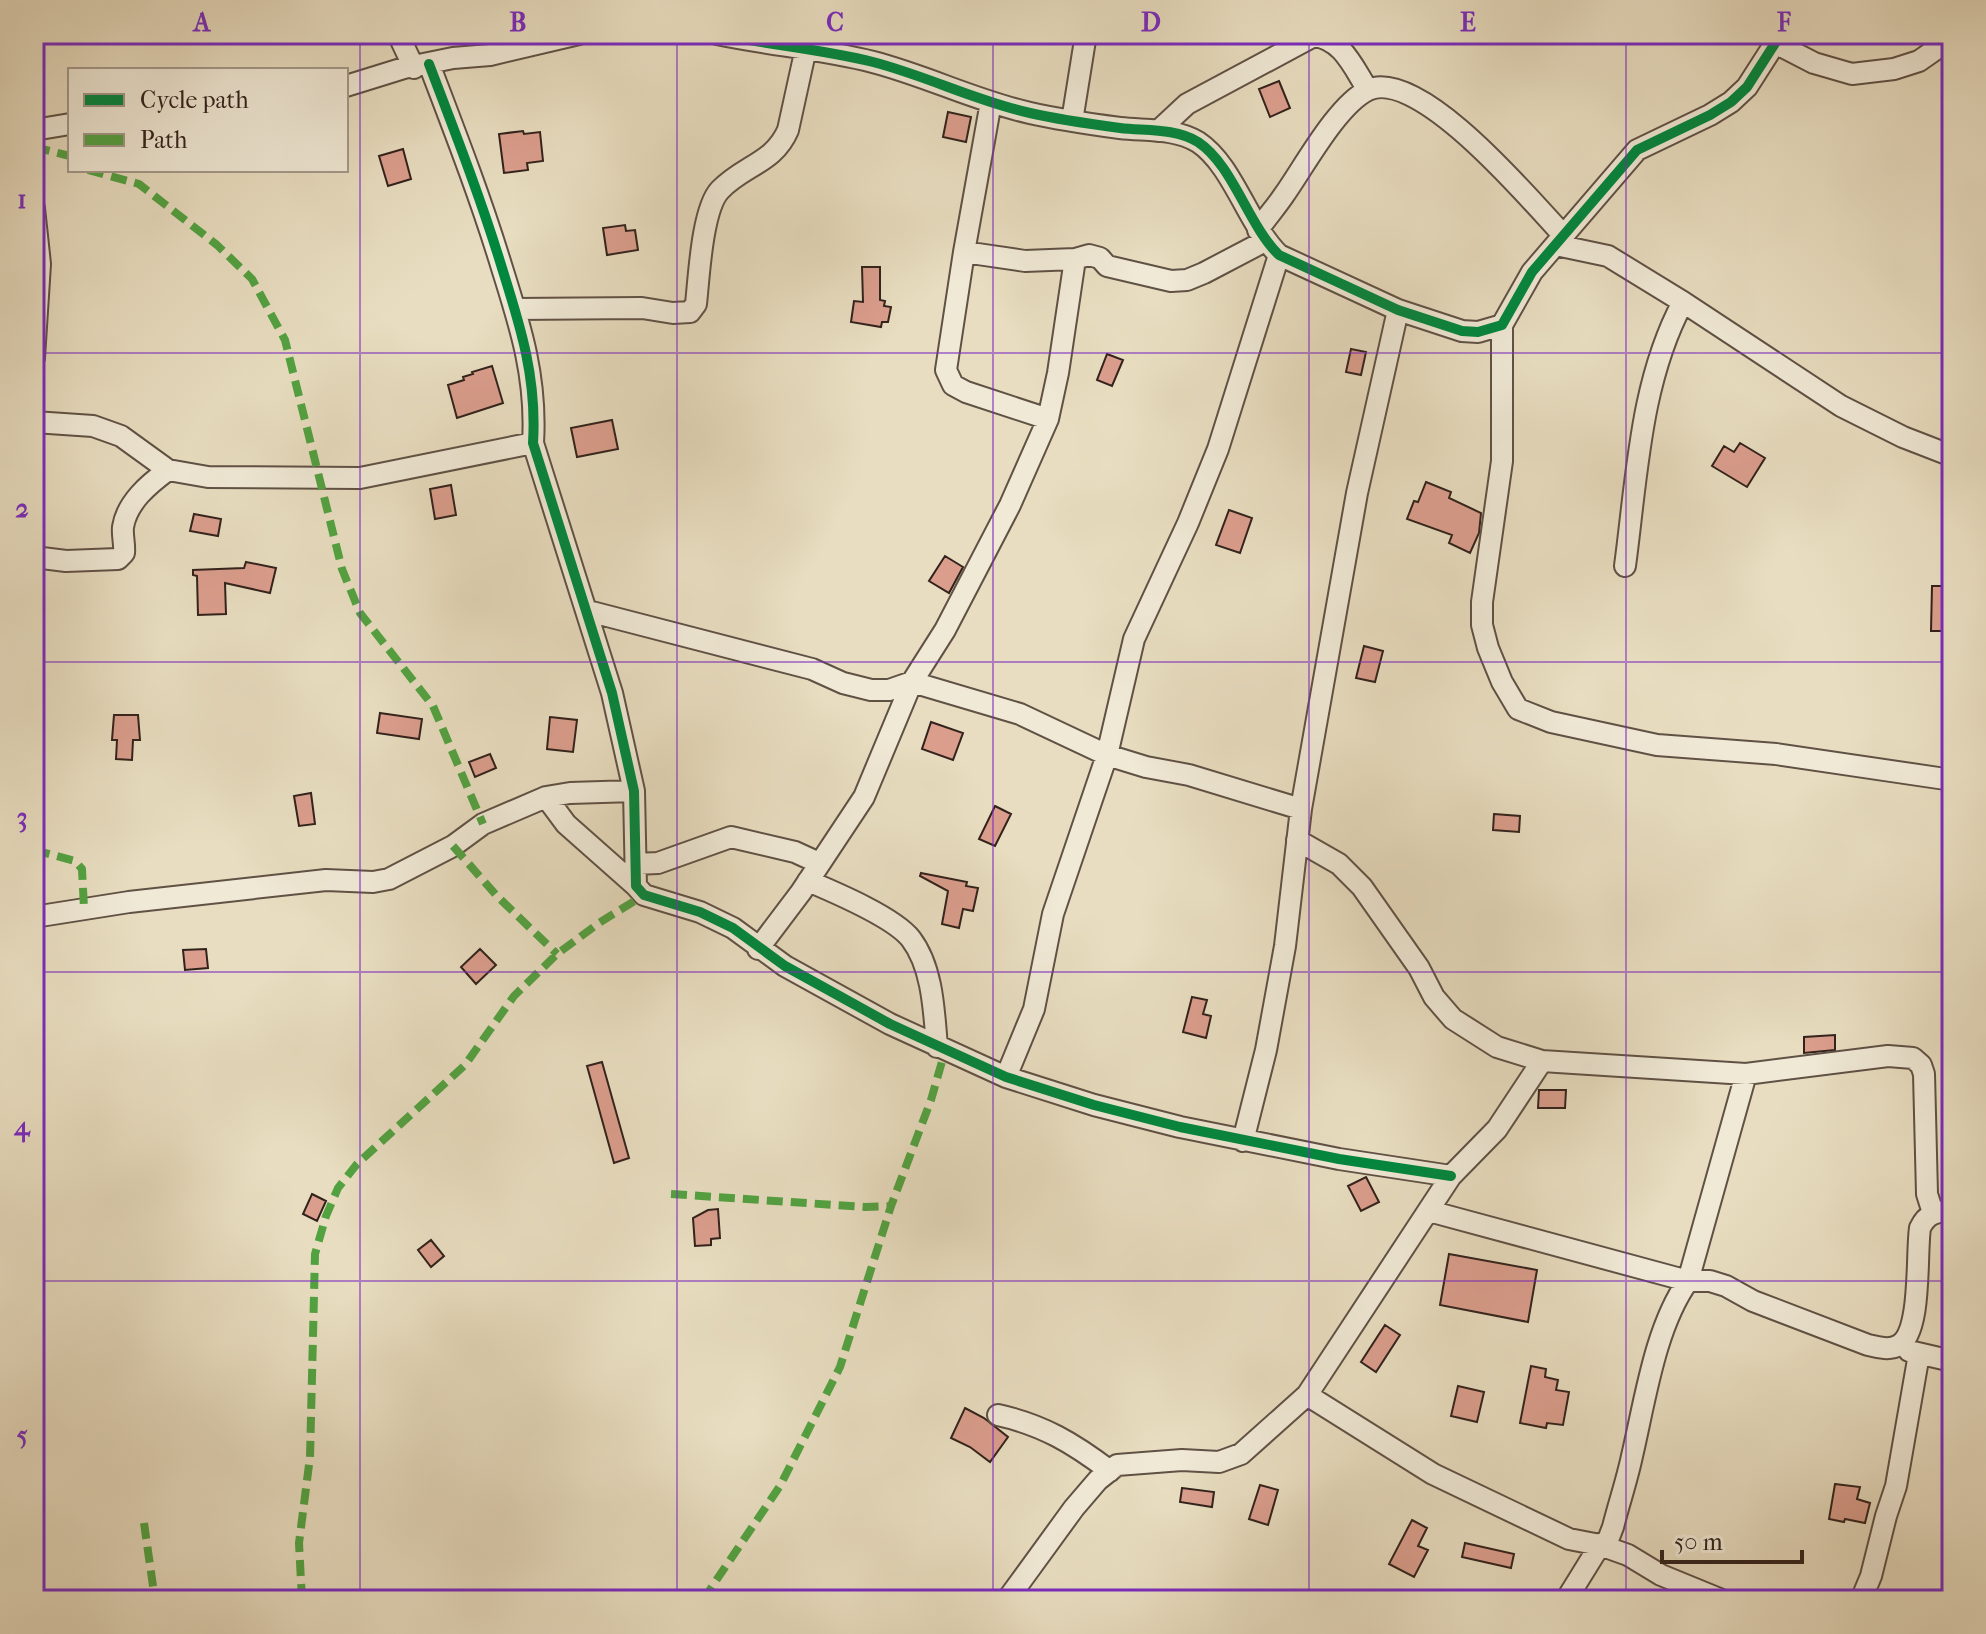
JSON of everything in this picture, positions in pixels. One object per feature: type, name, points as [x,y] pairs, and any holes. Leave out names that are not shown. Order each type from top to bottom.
[{"type":"street","points":[[398,34],[422,66],[485,213],[515,309],[530,368],[535,408],[533,443],[612,693],[634,791],[636,886]]},
{"type":"street","points":[[348,85],[404,68],[579,34]]},
{"type":"street","points":[[717,34],[806,48],[907,72],[991,102],[1072,121],[1180,134],[1209,151],[1267,242],[1398,310],[1462,331],[1478,332],[1502,325]]},
{"type":"street","points":[[1072,121],[1086,34]]},
{"type":"street","points":[[1158,131],[1187,104],[1314,36],[1336,43],[1368,90]]},
{"type":"street","points":[[1952,38],[1919,61],[1894,69],[1852,74],[1814,63],[1778,38],[1747,87],[1731,102],[1637,150],[1532,272],[1502,325],[1502,461],[1482,602],[1482,625],[1502,682],[1518,709],[1551,722],[1657,745],[1776,754],[1952,780]]},
{"type":"street","points":[[515,309],[642,308],[673,313],[690,312],[696,304],[706,227],[719,191],[743,171],[775,153],[783,142],[806,48]]},
{"type":"street","points":[[1006,1077],[1034,1009],[1053,914],[1107,755],[1134,639],[1188,523],[1218,449],[1267,242],[1333,124],[1355,99],[1368,90],[1383,88],[1424,101],[1492,157],[1560,240],[1608,256],[1841,406],[1903,437],[1952,456]]},
{"type":"street","points":[[991,102],[946,370],[953,385],[966,392],[1048,419]]},
{"type":"street","points":[[34,130],[68,124]]},
{"type":"street","points":[[34,208],[40,264],[34,358]]},
{"type":"street","points":[[964,252],[1025,261],[1094,256],[1107,266],[1171,281],[1187,280],[1267,242]]},
{"type":"street","points":[[758,949],[864,797],[912,682],[945,630],[1010,505],[1048,419],[1075,259]]},
{"type":"street","points":[[1625,566],[1647,404],[1661,348],[1683,302]]},
{"type":"street","points":[[1243,1141],[1266,1050],[1285,946],[1301,809],[1357,493],[1398,310]]},
{"type":"street","points":[[34,422],[93,426],[121,436],[168,470],[208,477],[360,478],[533,443]]},
{"type":"street","points":[[34,557],[66,561],[118,559],[124,553],[122,529],[129,507],[168,470]]},
{"type":"street","points":[[588,611],[812,669],[843,683],[871,690],[889,690],[912,682],[1020,714],[1107,755],[1146,767],[1189,775],[1301,809]]},
{"type":"street","points":[[34,917],[129,902],[326,880],[373,882],[389,879],[453,846],[483,824],[546,797],[634,791]]},
{"type":"street","points":[[546,797],[566,824],[644,895],[668,900],[733,928],[758,949],[834,995],[937,1047],[1006,1077],[1106,1108],[1243,1141],[1451,1176]]},
{"type":"street","points":[[635,864],[658,863],[731,837],[795,852],[819,863]]},
{"type":"street","points":[[1297,840],[1339,864],[1362,887],[1419,968],[1434,997],[1453,1019],[1497,1047],[1542,1061],[1746,1074],[1888,1056],[1913,1058],[1921,1065],[1924,1074],[1927,1194],[1942,1211],[1925,1217],[1920,1228],[1913,1322],[1907,1338],[1898,1346],[1886,1349],[1868,1345],[1710,1281],[1688,1281],[1429,1211]]},
{"type":"street","points":[[808,881],[877,914],[910,937],[924,965],[932,999],[937,1047]]},
{"type":"street","points":[[1007,1600],[1074,1508],[1098,1480],[1117,1465],[1219,1462],[1241,1454],[1307,1395],[1451,1176],[1497,1129],[1542,1061]]},
{"type":"street","points":[[1566,1600],[1600,1545],[1608,1540],[1613,1527],[1668,1317],[1688,1281],[1746,1074]]},
{"type":"street","points":[[1898,1346],[1952,1361]]},
{"type":"street","points":[[1861,1600],[1871,1576],[1896,1486],[1919,1354]]},
{"type":"street","points":[[1307,1395],[1433,1474],[1569,1539],[1628,1555],[1661,1575],[1722,1600]]},
{"type":"street","points":[[998,1415],[1029,1422],[1054,1433],[1110,1471]]},
{"type":"building","points":[[1279,81],[1290,108],[1270,117],[1259,89]]},
{"type":"building","points":[[948,112],[971,117],[966,142],[943,137]]},
{"type":"building","points":[[523,131],[524,134],[540,132],[543,161],[527,163],[528,170],[504,173],[499,134]]},
{"type":"building","points":[[403,149],[411,179],[388,186],[379,156]]},
{"type":"building","points":[[625,225],[626,231],[635,230],[638,250],[607,255],[603,228]]},
{"type":"building","points":[[862,267],[880,267],[880,300],[885,301],[884,306],[891,307],[888,322],[882,322],[881,327],[851,322],[854,301],[863,302]]},
{"type":"building","points":[[1351,349],[1366,352],[1361,375],[1346,372]]},
{"type":"building","points":[[1107,354],[1123,360],[1112,386],[1097,380]]},
{"type":"building","points":[[492,366],[503,403],[457,418],[448,385],[464,380],[463,377],[472,372]]},
{"type":"building","points":[[612,420],[618,449],[577,457],[571,428]]},
{"type":"building","points":[[1740,443],[1765,458],[1747,487],[1712,466],[1724,446],[1734,452]]},
{"type":"building","points":[[1426,482],[1451,492],[1449,498],[1481,513],[1479,533],[1470,553],[1449,543],[1452,535],[1407,519]]},
{"type":"building","points":[[451,485],[456,515],[435,519],[430,489]]},
{"type":"building","points":[[1229,510],[1252,518],[1240,553],[1216,545]]},
{"type":"building","points":[[194,514],[221,519],[218,536],[190,531]]},
{"type":"building","points":[[945,556],[963,567],[949,593],[929,581]]},
{"type":"building","points":[[246,562],[276,568],[270,593],[225,583],[226,614],[198,615],[197,576],[193,575],[193,570],[244,568]]},
{"type":"building","points":[[1932,586],[1952,586],[1951,631],[1931,631]]},
{"type":"building","points":[[1364,646],[1383,651],[1375,682],[1356,678]]},
{"type":"building","points":[[380,713],[422,719],[419,739],[377,733]]},
{"type":"building","points":[[114,715],[138,715],[140,740],[133,740],[132,760],[116,759],[117,740],[112,740]]},
{"type":"building","points":[[550,717],[577,720],[573,752],[547,749]]},
{"type":"building","points":[[931,722],[963,733],[953,760],[922,749]]},
{"type":"building","points":[[490,754],[496,768],[475,777],[469,762]]},
{"type":"building","points":[[311,793],[315,824],[299,826],[294,796]]},
{"type":"building","points":[[995,806],[1011,814],[995,846],[979,839]]},
{"type":"building","points":[[1494,814],[1520,816],[1519,832],[1493,830]]},
{"type":"building","points":[[921,873],[967,882],[966,886],[978,888],[973,911],[963,909],[959,928],[942,924],[948,891],[920,876]]},
{"type":"building","points":[[206,949],[208,968],[185,970],[183,950]]},
{"type":"building","points":[[480,949],[496,965],[476,984],[461,967]]},
{"type":"building","points":[[1192,997],[1207,1000],[1203,1014],[1211,1016],[1206,1038],[1183,1032]]},
{"type":"building","points":[[1835,1035],[1835,1050],[1804,1053],[1804,1037]]},
{"type":"building","points":[[602,1062],[629,1158],[614,1163],[587,1066]]},
{"type":"building","points":[[1539,1090],[1566,1090],[1565,1108],[1538,1108]]},
{"type":"building","points":[[1366,1177],[1379,1202],[1361,1211],[1348,1186]]},
{"type":"building","points":[[312,1194],[326,1201],[317,1221],[303,1214]]},
{"type":"building","points":[[718,1209],[720,1238],[711,1239],[711,1245],[695,1246],[693,1218],[708,1210]]},
{"type":"building","points":[[431,1240],[444,1256],[431,1267],[418,1250]]},
{"type":"building","points":[[1449,1254],[1537,1270],[1528,1322],[1440,1305]]},
{"type":"building","points":[[1385,1325],[1400,1335],[1376,1372],[1361,1362]]},
{"type":"building","points":[[1531,1366],[1546,1369],[1545,1377],[1558,1380],[1556,1390],[1569,1392],[1563,1425],[1547,1423],[1546,1428],[1520,1423]]},
{"type":"building","points":[[1458,1386],[1484,1392],[1477,1422],[1451,1416]]},
{"type":"building","points":[[965,1408],[1008,1437],[990,1462],[951,1438]]},
{"type":"building","points":[[1835,1484],[1860,1487],[1857,1499],[1870,1503],[1865,1523],[1829,1519]]},
{"type":"building","points":[[1260,1485],[1278,1490],[1268,1525],[1249,1519]]},
{"type":"building","points":[[1182,1488],[1214,1492],[1212,1507],[1180,1502]]},
{"type":"building","points":[[1412,1520],[1427,1528],[1418,1546],[1428,1550],[1414,1577],[1389,1564]]},
{"type":"building","points":[[1465,1543],[1514,1554],[1511,1568],[1462,1557]]},
{"type":"marked path","points":[[34,147],[68,156]]},
{"type":"marked path","points":[[95,172],[139,184],[217,245],[252,279],[285,340],[342,569],[360,613],[433,706],[483,824]]},
{"type":"marked path","points":[[453,846],[497,896],[557,954]]},
{"type":"marked path","points":[[34,850],[75,861],[82,869],[84,908]]},
{"type":"marked path","points":[[302,1600],[299,1543],[310,1457],[315,1254],[338,1188],[357,1164],[465,1065],[514,996],[557,954],[644,895]]},
{"type":"marked path","points":[[703,1600],[780,1486],[840,1367],[945,1051]]},
{"type":"marked path","points":[[671,1194],[865,1207],[891,1206]]},
{"type":"marked path","points":[[144,1523],[155,1600]]},
{"type":"cycle path","points":[[717,34],[873,62],[990,102],[1041,115],[1120,128],[1170,132],[1189,138],[1210,152],[1221,165],[1258,228],[1279,255],[1398,310],[1462,331],[1478,332],[1502,325],[1532,272],[1637,150],[1731,102],[1747,87],[1781,34]]},
{"type":"cycle path","points":[[429,64],[485,217],[521,333],[533,397],[533,443],[612,693],[634,791],[636,886],[644,895],[700,912],[733,928],[785,966],[890,1024],[1006,1077],[1094,1105],[1180,1127],[1339,1159],[1451,1176]]}]
